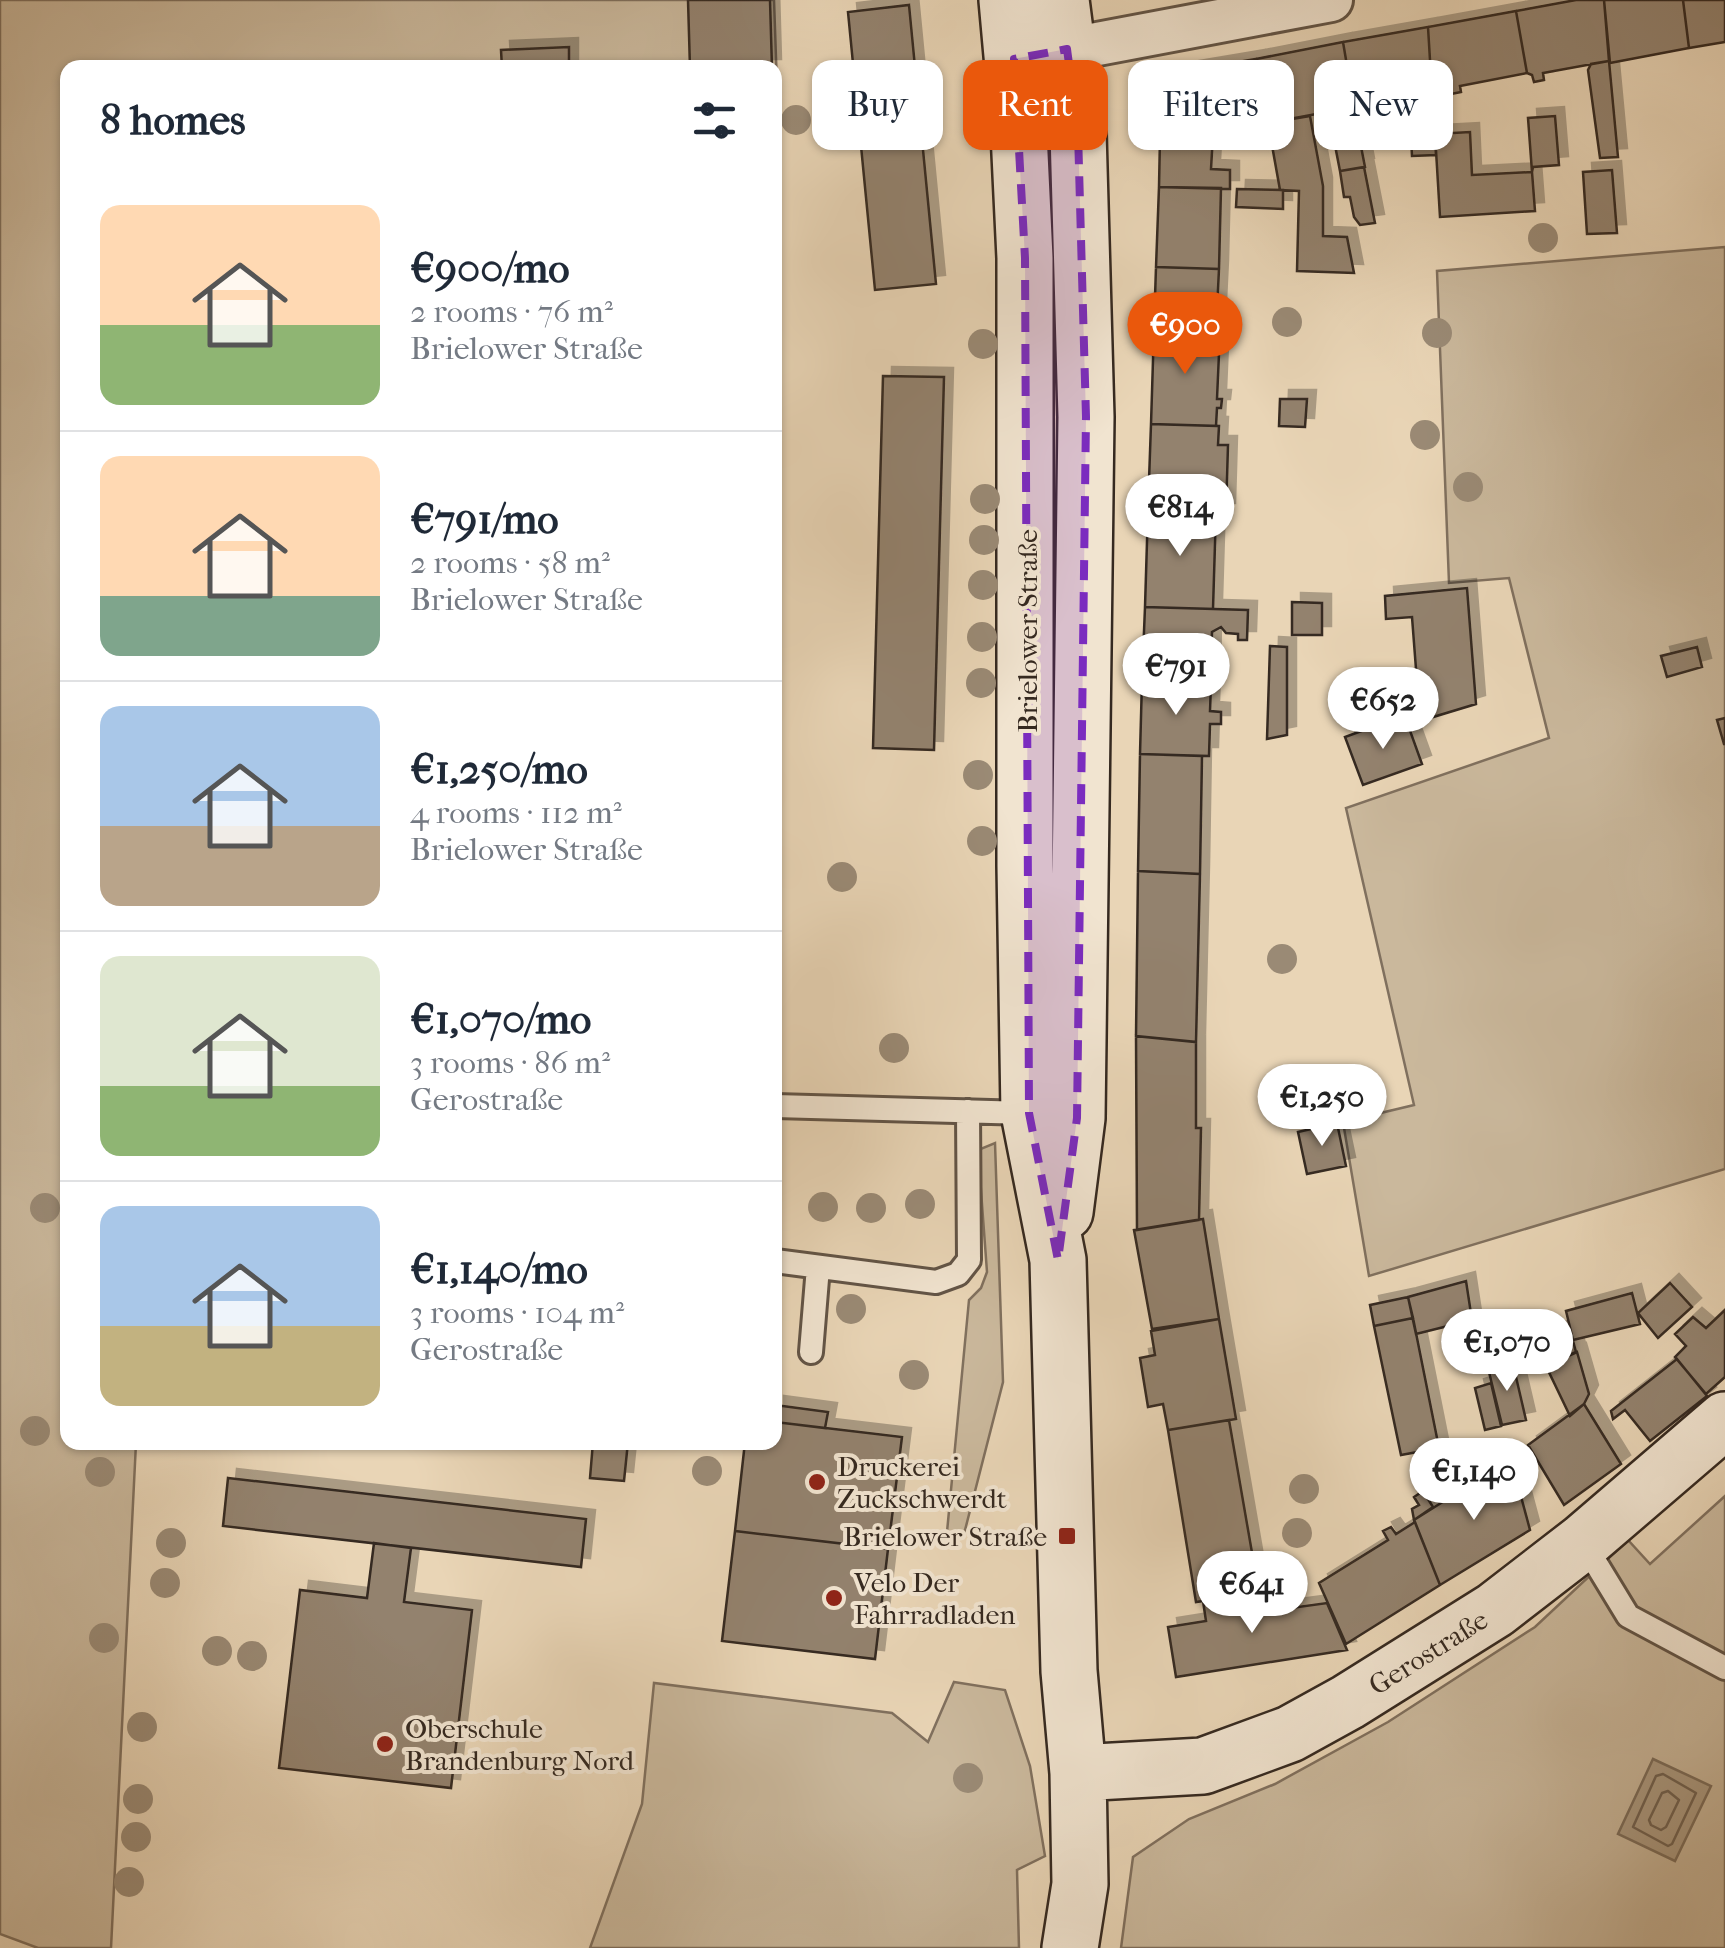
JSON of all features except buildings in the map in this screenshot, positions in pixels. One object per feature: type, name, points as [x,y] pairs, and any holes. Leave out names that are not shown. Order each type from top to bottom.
[{"type":"main road","name":"Brielower Straße","points":[[1007,0],[1014,60]]},
{"type":"main road","name":"Brielower Straße","points":[[1064,25],[1078,132],[1086,436],[1077,1118],[1058,1260],[1069,1671],[1078,1773],[1080,1884],[1070,1948]]},
{"type":"main road","name":"Brielower Straße","points":[[1019,150],[1026,258],[1025,866],[1030,1113],[1058,1260]]},
{"type":"main road","name":"Gerostraße","points":[[1078,1773],[1203,1766],[1290,1734],[1494,1610],[1583,1542],[1725,1420]]},
{"type":"street","points":[[1014,60],[1064,25],[1332,0]]},
{"type":"lane","points":[[782,1106],[1030,1113]]},
{"type":"lane","points":[[782,1262],[936,1282],[958,1274],[968,1260],[968,1111]]},
{"type":"lane","points":[[811,1352],[818,1267]]},
{"type":"lane","points":[[1583,1542],[1628,1616],[1725,1668]]},
{"type":"highlighted area","points":[[1067,49],[1078,132],[1086,417],[1077,1118],[1058,1260],[1029,1113],[1025,258],[1014,59]]},
{"type":"shaded area","points":[[0,0],[774,0],[776,60],[60,60],[60,1450],[136,1450],[111,1948],[38,1948],[0,1934]]},
{"type":"shaded area","points":[[1725,247],[1725,1169],[1369,1276],[1343,1122],[1414,1105],[1346,808],[1549,738],[1509,578],[1449,583],[1437,271]]},
{"type":"shaded area","points":[[995,1143],[1003,1382],[964,1534],[947,1532],[969,1300],[981,1288],[987,1272],[978,1150]]},
{"type":"shaded area","points":[[1725,1496],[1725,1948],[1121,1948],[1133,1857],[1189,1819],[1275,1784],[1388,1722],[1535,1627],[1628,1540],[1650,1564]]},
{"type":"shaded area","points":[[954,1682],[1005,1690],[1030,1766],[1045,1856],[1017,1870],[1019,1948],[590,1948],[642,1804],[654,1683],[892,1713],[928,1742]]},
{"type":"water","points":[[1653,1759],[1711,1786],[1675,1861],[1618,1834]]},
{"type":"place","name":"Druckerei Zuckschwerdt","points":[[817,1482]]},
{"type":"place","name":"Brielower Straße","points":[[1067,1536]]},
{"type":"place","name":"Velo Der Fahrradladen","points":[[834,1598]]},
{"type":"place","name":"Oberschule Brandenburg Nord","points":[[385,1744]]}]
